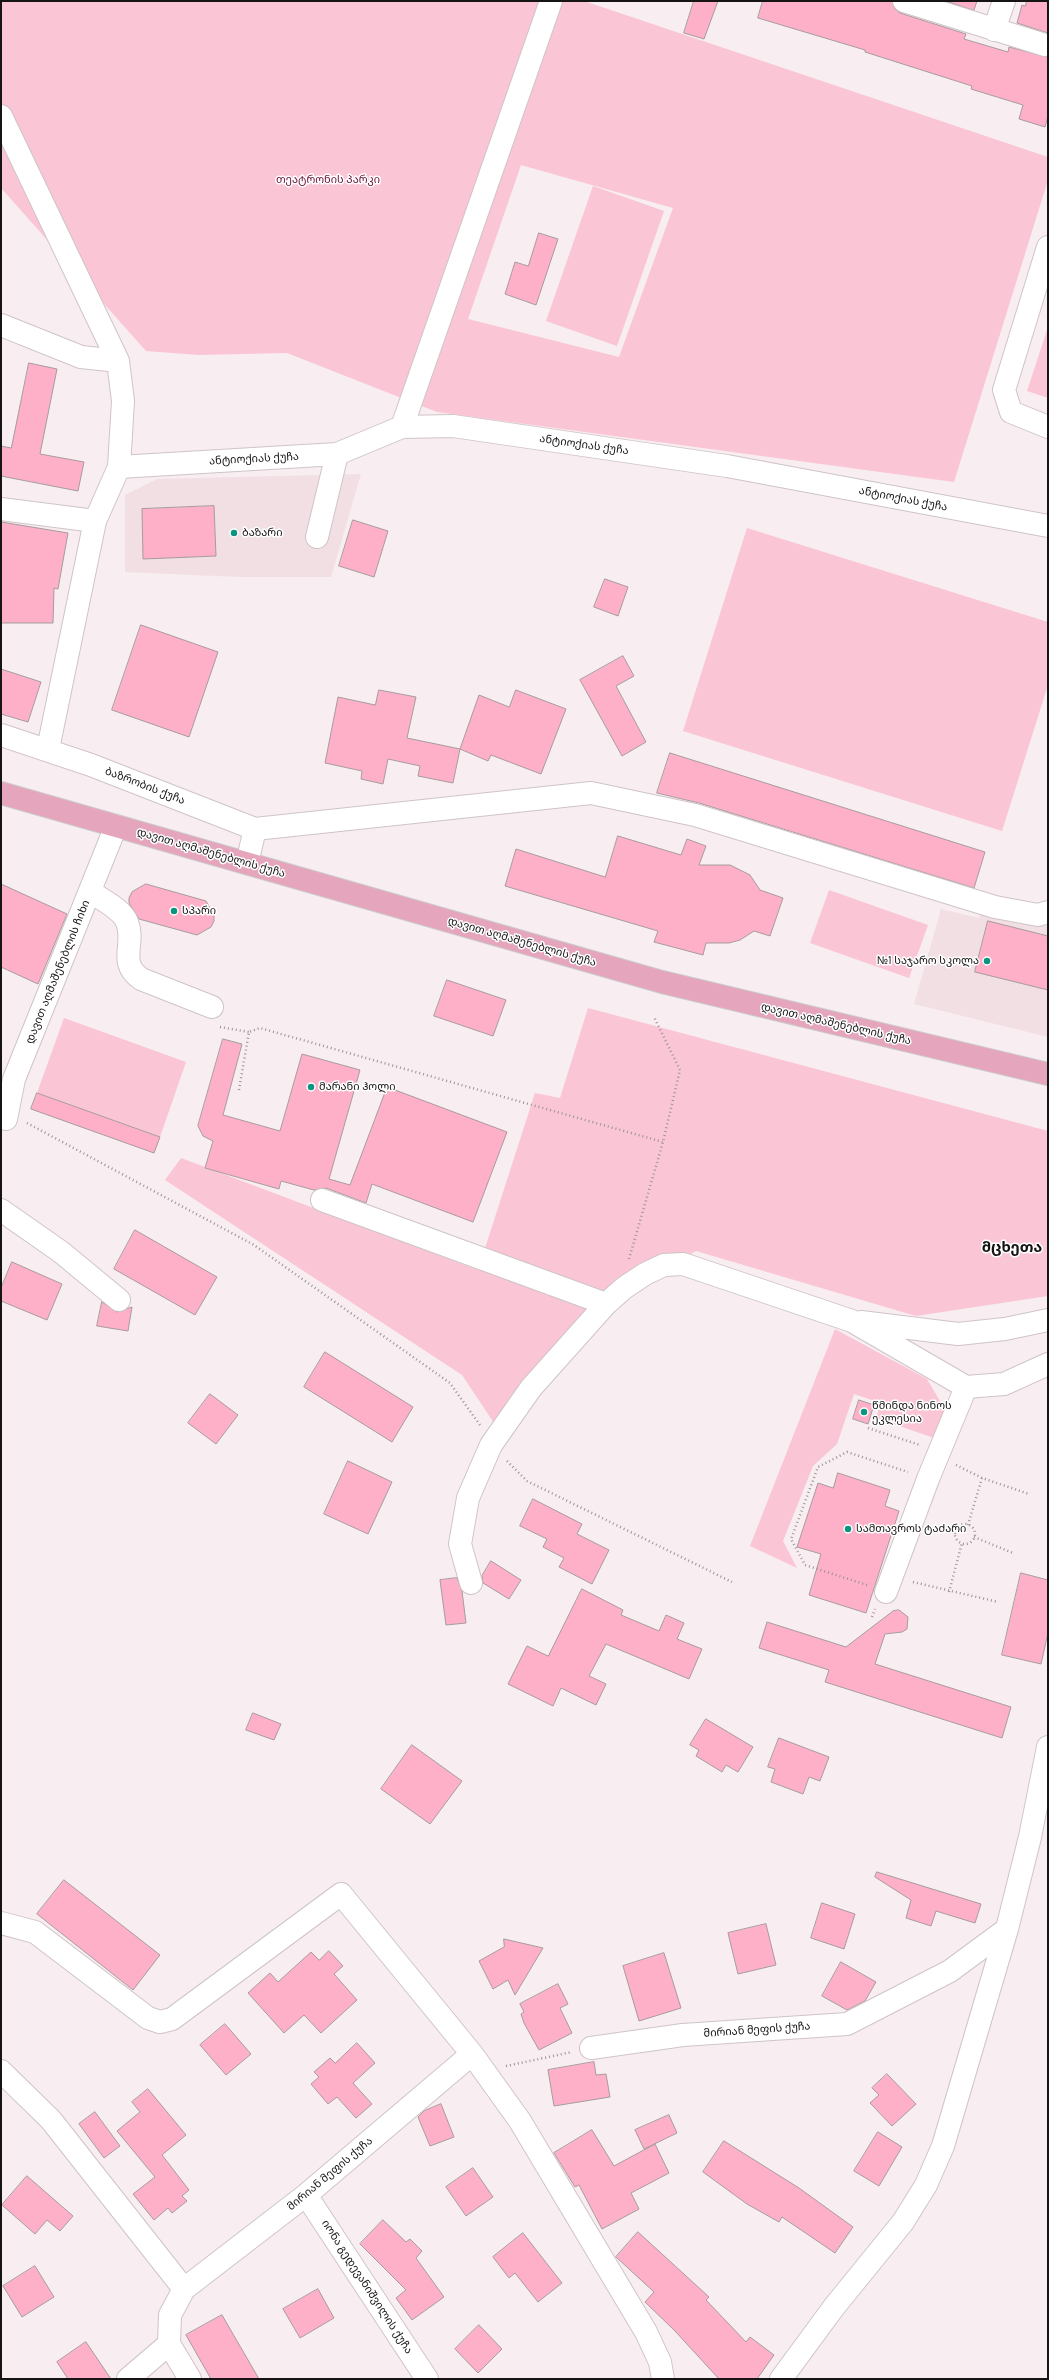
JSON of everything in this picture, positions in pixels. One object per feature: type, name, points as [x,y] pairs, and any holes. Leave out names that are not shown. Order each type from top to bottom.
[{"type":"main road","name":"დავით აღმაშენებლის ქუჩა","points":[[1,793],[662,982],[1048,1074]]},
{"type":"street","points":[[402,428],[551,1]]},
{"type":"street","points":[[904,1],[1044,45]]},
{"type":"street","points":[[994,30],[1004,1]]},
{"type":"street","points":[[1,116],[118,361],[123,401],[119,467],[95,521],[48,749]]},
{"type":"street","points":[[1048,247],[1004,390],[1011,412],[1048,426]]},
{"type":"street","points":[[1,326],[81,357],[118,361]]},
{"type":"street","name":"ანტიოქიას ქუჩა","points":[[119,467],[337,454],[402,428],[453,426],[727,466],[1048,526]]},
{"type":"street","points":[[317,537],[337,454]]},
{"type":"street","points":[[1,509],[95,521]]},
{"type":"street","name":"ბაზრობის ქუჩა","points":[[1,735],[48,749],[255,829]]},
{"type":"street","points":[[247,863],[255,829],[591,793],[695,815],[995,906],[1038,915],[1048,912]]},
{"type":"street","name":"დავით აღმაშენებლის ჩიხი","points":[[6,1119],[14,1079],[91,892],[116,826]]},
{"type":"street","points":[[91,892],[121,913],[127,921],[129,931],[129,967],[133,974],[141,979],[212,1007]]},
{"type":"street","points":[[322,1200],[606,1304]]},
{"type":"street","points":[[1,1210],[61,1252],[119,1300]]},
{"type":"street","points":[[471,1583],[460,1544],[468,1498],[491,1445],[531,1388],[606,1304],[636,1280],[664,1264],[683,1264],[852,1320],[958,1334],[1005,1330],[1048,1320]]},
{"type":"street","points":[[852,1320],[966,1387],[1004,1384],[1048,1364]]},
{"type":"street","points":[[886,1592],[928,1479],[946,1458],[966,1387]]},
{"type":"street","points":[[780,2379],[834,2307],[903,2222],[926,2185],[943,2146],[1007,1929],[1030,1837],[1048,1747]]},
{"type":"street","points":[[1,1923],[35,1932],[148,2018],[160,2022],[172,2019],[341,1894],[472,2054],[520,2121],[646,2332],[660,2362],[664,2379]]},
{"type":"street","name":"მირიან მეფის ქუჩა","points":[[591,2048],[683,2035],[847,2024],[950,1971],[1007,1929]]},
{"type":"street","name":"მირიან მეფის ქუჩა","points":[[184,2289],[306,2196],[472,2054]]},
{"type":"street","points":[[1,2071],[51,2120],[184,2289],[170,2315],[170,2344],[190,2379]]},
{"type":"street","name":"იონა გედევანიშვილის ქუჩა","points":[[306,2196],[427,2379]]},
{"type":"street","points":[[128,2379],[170,2344]]},
{"type":"path","points":[[636,1280],[628,1261],[664,1142],[680,1070],[654,1018]]},
{"type":"path","points":[[239,1090],[249,1032],[260,1028],[664,1142]]},
{"type":"path","points":[[6,1119],[27,1123],[254,1245],[450,1383],[474,1415],[491,1445],[527,1481],[732,1582]]},
{"type":"path","points":[[868,1428],[946,1458],[982,1478],[1030,1494]]},
{"type":"path","points":[[886,1592],[805,1565],[791,1539],[818,1467],[847,1452],[928,1479]]},
{"type":"path","points":[[968,1525],[982,1478]]},
{"type":"path","points":[[968,1525],[974,1532],[974,1537]]},
{"type":"path","points":[[968,1525],[958,1527],[956,1531],[958,1541],[967,1544],[974,1537]]},
{"type":"path","points":[[974,1537],[1013,1553]]},
{"type":"path","points":[[949,1592],[962,1543]]},
{"type":"path","points":[[912,1581],[949,1592],[998,1602]]},
{"type":"path","points":[[489,2078],[501,2066],[591,2048]]},
{"type":"shaded area","name":"ბაზარი","points":[[361,474],[331,577],[239,577],[125,572],[125,495],[157,479]]},
{"type":"shaded area","name":"№1 საჯარო სკოლა","points":[[987,894],[1034,907],[1048,901],[1048,1037],[914,1004],[941,909],[979,918]]},
{"type":"green space","name":"თეატრონის პარკი","points":[[1,1],[584,1],[1048,157],[1048,180],[954,482],[437,412],[287,353],[199,355],[146,351],[1,188]],"holes":[[[521,165],[673,208],[619,357],[468,319]]]},
{"type":"green space","points":[[593,186],[664,211],[617,346],[546,321]]},
{"type":"green space","points":[[1048,327],[1048,398],[1027,391]]},
{"type":"green space","points":[[747,528],[1048,622],[1048,685],[1002,831],[683,731]]},
{"type":"green space","points":[[829,890],[928,925],[909,978],[810,943]]},
{"type":"green space","points":[[588,1008],[1048,1131],[1048,1296],[916,1316],[696,1251],[583,1313],[494,1423],[462,1375],[165,1180],[181,1158],[478,1270],[535,1093],[560,1098]]},
{"type":"green space","points":[[64,1018],[186,1062],[160,1137],[37,1093]]},
{"type":"green space","points":[[835,1329],[927,1379],[947,1413],[937,1439],[876,1418],[881,1403],[854,1394],[837,1444],[813,1466],[783,1541],[797,1568],[750,1546]]},
{"type":"building","points":[[694,1],[718,1],[704,39],[684,33]]},
{"type":"building","points":[[763,1],[892,1],[895,9],[900,13],[966,34],[964,39],[1008,52],[1009,47],[1048,57],[1048,116],[1045,127],[1019,119],[1023,105],[971,89],[972,86],[865,52],[865,50],[758,18]]},
{"type":"building","points":[[946,1],[977,1],[974,10]]},
{"type":"building","points":[[1027,1],[1048,1],[1048,33],[1017,23],[1022,5],[1025,6]]},
{"type":"building","points":[[539,233],[558,239],[536,305],[505,294],[515,262],[528,266]]},
{"type":"building","points":[[29,363],[57,369],[40,454],[84,462],[78,491],[1,476],[1,446],[11,448]]},
{"type":"building","points":[[214,506],[216,556],[143,559],[142,509]]},
{"type":"building","points":[[353,520],[388,531],[374,577],[339,566]]},
{"type":"building","points":[[1,522],[68,533],[58,589],[54,588],[53,623],[1,623]]},
{"type":"building","points":[[605,579],[628,587],[618,616],[594,607]]},
{"type":"building","points":[[141,625],[218,652],[189,737],[112,710]]},
{"type":"building","points":[[623,656],[634,676],[616,686],[646,742],[622,756],[580,680]]},
{"type":"building","points":[[1,669],[41,682],[28,722],[1,714]]},
{"type":"building","points":[[379,690],[416,697],[407,738],[460,749],[453,783],[418,776],[420,766],[388,759],[383,784],[361,779],[362,771],[325,763],[338,697],[375,705]]},
{"type":"building","points":[[516,690],[566,709],[541,774],[491,755],[488,761],[460,749],[479,695],[509,707]]},
{"type":"building","points":[[670,753],[985,852],[974,888],[699,803],[657,793]]},
{"type":"building","points":[[618,836],[681,855],[687,839],[706,846],[699,865],[730,865],[750,875],[760,890],[783,898],[770,936],[754,931],[740,940],[729,943],[706,943],[703,955],[654,942],[658,931],[505,886],[516,849],[605,877]]},
{"type":"building","points":[[1,884],[67,914],[38,984],[1,967]]},
{"type":"building","name":"სპარი","points":[[146,884],[206,901],[214,915],[214,921],[211,927],[197,935],[139,919],[129,903],[129,898],[132,892]]},
{"type":"building","points":[[988,921],[1048,936],[1048,990],[975,972]]},
{"type":"building","points":[[447,980],[506,1000],[493,1036],[434,1016]]},
{"type":"building","points":[[223,1039],[242,1044],[223,1115],[280,1131],[302,1054],[360,1070],[329,1179],[350,1185],[387,1087],[507,1132],[473,1222],[372,1184],[366,1203],[326,1188],[314,1190],[281,1181],[279,1189],[205,1168],[213,1141],[203,1136],[198,1126]]},
{"type":"building","points":[[37,1093],[160,1137],[154,1153],[31,1109]]},
{"type":"building","points":[[135,1230],[217,1277],[195,1315],[114,1269]]},
{"type":"building","points":[[12,1262],[62,1284],[47,1320],[1,1301],[1,1288]]},
{"type":"building","points":[[102,1302],[117,1312],[132,1307],[128,1331],[97,1326]]},
{"type":"building","points":[[325,1352],[413,1407],[392,1442],[304,1387]]},
{"type":"building","points":[[210,1394],[238,1415],[216,1444],[188,1423]]},
{"type":"building","name":"წმინდა ნინოს ეკლესია","points":[[859,1400],[874,1405],[868,1424],[853,1419]]},
{"type":"building","points":[[348,1461],[392,1482],[368,1534],[324,1514]]},
{"type":"building","name":"სამთავროს ტაძარი","points":[[838,1473],[890,1490],[885,1506],[899,1511],[866,1613],[809,1595],[821,1554],[797,1547],[818,1483],[833,1488]]},
{"type":"building","points":[[533,1499],[582,1524],[577,1534],[609,1550],[592,1584],[559,1567],[564,1558],[543,1547],[547,1539],[520,1526]]},
{"type":"building","points":[[491,1561],[521,1580],[509,1599],[483,1583],[482,1576]]},
{"type":"building","points":[[1021,1573],[1048,1580],[1048,1633],[1041,1664],[1002,1655]]},
{"type":"building","points":[[457,1578],[462,1591],[466,1623],[446,1625],[440,1580]]},
{"type":"building","points":[[582,1589],[623,1610],[621,1615],[659,1631],[666,1615],[684,1623],[677,1639],[702,1649],[689,1679],[606,1644],[589,1676],[606,1684],[596,1705],[561,1688],[553,1706],[508,1684],[527,1646],[548,1656]]},
{"type":"building","points":[[899,1610],[908,1617],[907,1629],[902,1632],[885,1634],[875,1664],[1011,1707],[1002,1738],[825,1682],[829,1670],[759,1648],[767,1622],[846,1647],[893,1611]]},
{"type":"building","points":[[253,1713],[281,1724],[274,1740],[246,1730]]},
{"type":"building","points":[[706,1719],[753,1747],[738,1772],[726,1765],[722,1772],[696,1756],[699,1750],[690,1745]]},
{"type":"building","points":[[779,1738],[829,1757],[820,1781],[809,1777],[803,1794],[771,1782],[775,1769],[768,1767]]},
{"type":"building","points":[[412,1745],[462,1781],[430,1824],[381,1789]]},
{"type":"building","points":[[877,1872],[981,1904],[975,1923],[936,1911],[931,1926],[906,1918],[911,1900],[875,1877]]},
{"type":"building","points":[[64,1880],[160,1955],[133,1990],[37,1914]]},
{"type":"building","points":[[822,1903],[855,1914],[844,1949],[811,1938]]},
{"type":"building","points":[[766,1924],[776,1965],[738,1974],[728,1933]]},
{"type":"building","points":[[504,1939],[543,1948],[515,1995],[508,1980],[493,1989],[479,1961],[504,1947]]},
{"type":"building","points":[[329,1951],[343,1966],[334,1974],[357,2000],[321,2033],[304,2015],[284,2033],[248,1993],[270,1973],[278,1982],[311,1952],[319,1960]]},
{"type":"building","points":[[664,1953],[681,2008],[639,2021],[623,1966]]},
{"type":"building","points":[[841,1962],[876,1982],[865,2001],[847,2010],[822,1996]]},
{"type":"building","points":[[558,1984],[568,2004],[560,2008],[572,2033],[539,2050],[524,2023],[521,2014],[524,2012],[520,2004]]},
{"type":"building","points":[[225,2024],[251,2054],[226,2075],[200,2045]]},
{"type":"building","points":[[357,2043],[375,2063],[353,2083],[372,2104],[356,2118],[337,2097],[328,2104],[311,2084],[319,2077],[314,2072],[330,2058],[335,2063]]},
{"type":"building","points":[[594,2062],[596,2075],[606,2074],[610,2097],[554,2106],[548,2070]]},
{"type":"building","points":[[887,2074],[916,2104],[892,2126],[870,2103],[879,2095],[872,2088]]},
{"type":"building","points":[[148,2089],[186,2135],[162,2155],[189,2190],[182,2196],[187,2201],[172,2213],[168,2208],[154,2220],[133,2194],[155,2177],[117,2131],[140,2112],[132,2102]]},
{"type":"building","points":[[441,2104],[454,2137],[430,2146],[418,2117],[424,2111]]},
{"type":"building","points":[[95,2112],[120,2146],[104,2158],[79,2124]]},
{"type":"building","points":[[669,2115],[677,2133],[644,2149],[635,2130]]},
{"type":"building","points":[[592,2130],[614,2166],[655,2144],[669,2173],[631,2193],[639,2209],[602,2229],[579,2185],[575,2187],[554,2153]]},
{"type":"building","points":[[878,2132],[902,2147],[879,2186],[854,2171]]},
{"type":"building","points":[[724,2141],[799,2188],[853,2227],[835,2253],[782,2217],[779,2222],[747,2204],[703,2172]]},
{"type":"building","points":[[473,2168],[493,2197],[466,2216],[446,2187]]},
{"type":"building","points":[[27,2176],[73,2216],[60,2231],[47,2220],[35,2234],[2,2205]]},
{"type":"building","points":[[383,2220],[406,2242],[410,2239],[422,2251],[416,2258],[444,2297],[412,2320],[396,2298],[406,2290],[360,2244]]},
{"type":"building","points":[[638,2232],[709,2297],[706,2300],[746,2342],[750,2337],[774,2355],[757,2379],[719,2379],[675,2331],[645,2302],[654,2292],[616,2257]]},
{"type":"building","points":[[523,2233],[562,2283],[538,2302],[515,2273],[509,2278],[493,2257]]},
{"type":"building","points":[[35,2266],[54,2297],[22,2317],[3,2286]]},
{"type":"building","points":[[318,2289],[334,2318],[300,2338],[283,2309]]},
{"type":"building","points":[[222,2315],[259,2379],[211,2379],[186,2335]]},
{"type":"building","points":[[479,2325],[502,2349],[478,2373],[455,2349]]},
{"type":"building","points":[[86,2342],[111,2379],[68,2379],[57,2362]]},
{"type":"place","name":"ბაზარი","points":[[234,533]]},
{"type":"place","name":"სპარი","points":[[174,911]]},
{"type":"place","name":"№1 საჯარო სკოლა","points":[[987,961]]},
{"type":"place","name":"მარანი ჰოლი","points":[[311,1087]]},
{"type":"place","name":"წმინდა ნინოს ეკლესია","points":[[864,1412]]},
{"type":"place","name":"სამთავროს ტაძარი","points":[[848,1529]]},
{"type":"district","name":"მცხეთა","points":[[1012,1248]]}]
